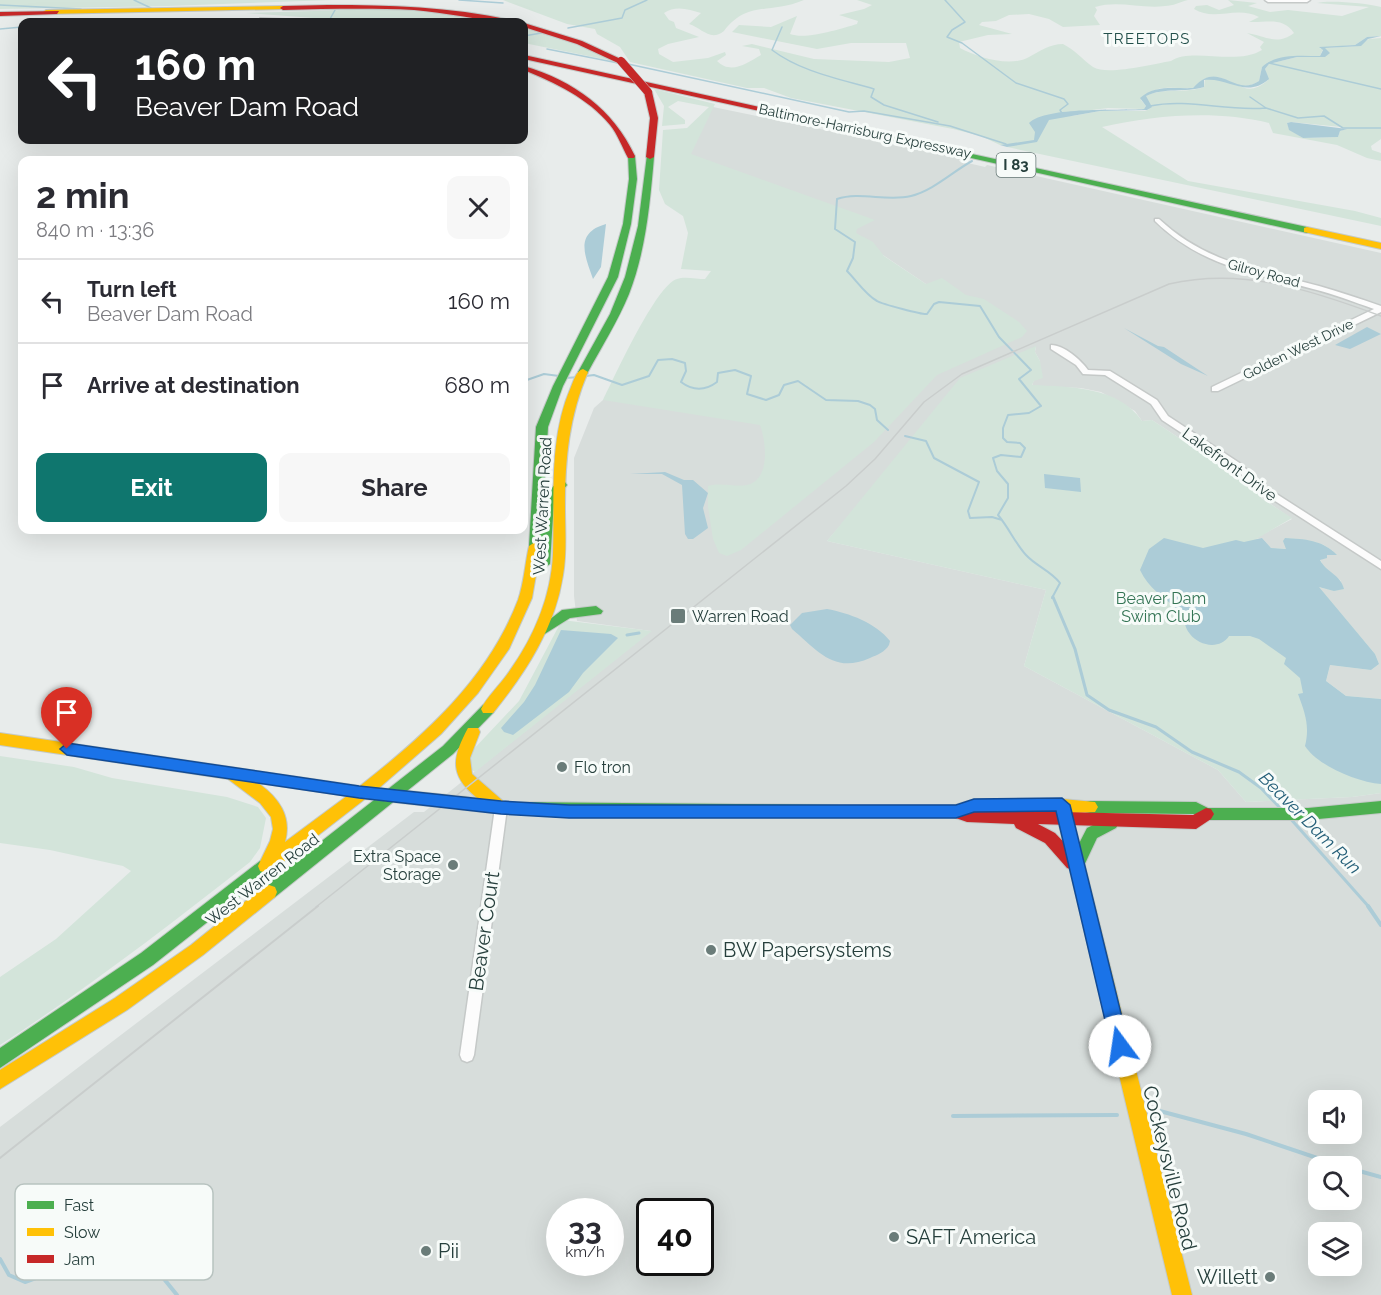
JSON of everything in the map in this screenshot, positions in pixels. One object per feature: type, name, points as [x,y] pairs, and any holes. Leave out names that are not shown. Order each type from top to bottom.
[{"type":"main road","name":"West Warren Road","points":[[46,12],[386,5],[454,8],[514,18]]},
{"type":"main road","points":[[0,14],[46,12],[246,18]]},
{"type":"main road","points":[[0,20],[18,20]]},
{"type":"main road","name":"West Warren Road","points":[[0,1080],[121,1004],[197,950],[391,796],[478,722],[513,678],[539,634],[557,575],[563,427],[579,386],[631,277],[642,231],[654,118],[648,92],[635,74],[621,61],[583,39],[546,25],[528,21]]},
{"type":"main road","name":"Baltimore-Harrisburg Expressway","points":[[528,50],[626,69],[1381,235]]},
{"type":"main road","name":"Baltimore-Harrisburg Expressway","points":[[528,58],[1381,246]]},
{"type":"main road","name":"West Warren Road","points":[[0,1059],[109,987],[427,738],[460,706],[489,671],[520,615],[534,568],[542,427],[556,391],[606,293],[620,258],[633,179],[631,156],[619,129],[596,104],[563,84],[528,70]]},
{"type":"main road","points":[[520,615],[543,570],[548,500],[561,485],[552,479],[549,473],[556,391]]},
{"type":"main road","points":[[539,634],[556,617],[568,611],[596,611]]},
{"type":"main road","points":[[478,722],[463,751],[464,774],[501,807]]},
{"type":"main road","points":[[0,739],[359,792],[501,807],[569,811],[956,811],[974,805],[1062,805],[1196,808],[1206,814],[1308,814],[1381,807]]},
{"type":"main road","points":[[231,773],[269,800],[281,818],[279,846],[259,871]]},
{"type":"main road","name":"Cockeysville Road","points":[[1062,805],[1182,1295]]},
{"type":"main road","points":[[956,811],[967,816],[1196,822],[1206,814]]},
{"type":"main road","points":[[998,817],[1033,826],[1041,831],[1053,840],[1076,867]]},
{"type":"main road","points":[[1076,867],[1084,841],[1095,830],[1101,825],[1131,821]]},
{"type":"street","points":[[1268,0],[1307,0]]},
{"type":"street","name":"Gilroy Road","points":[[1157,220],[1172,236],[1224,263],[1338,294],[1381,309]]},
{"type":"street","name":"Golden West Drive","points":[[1215,389],[1381,309]]},
{"type":"street","name":"Lakefront Drive","points":[[1054,347],[1079,363],[1086,372],[1107,373],[1154,402],[1165,418],[1238,466],[1258,486],[1381,566]]},
{"type":"street","name":"Beaver Court","points":[[466,1055],[501,807]]},
{"type":"shaded area","points":[[713,107],[960,158],[959,161],[985,167],[987,165],[1381,253],[1381,699],[1346,696],[1326,681],[1330,665],[1371,670],[1379,664],[1375,654],[1318,587],[1327,589],[1341,581],[1323,566],[1320,559],[1333,551],[1322,544],[1287,549],[1271,548],[1262,538],[1254,539],[1292,519],[1261,497],[1264,494],[1152,420],[1142,421],[1135,411],[1101,392],[1081,388],[1032,386],[1040,361],[1035,352],[1036,347],[864,498],[827,541],[1046,590],[1024,666],[1218,770],[1246,802],[1352,797],[1381,793],[1381,1295],[0,1295],[0,1127],[414,812],[424,812],[651,631],[577,621],[574,596],[574,458],[594,408],[603,400],[926,284],[840,226],[679,158]]},
{"type":"green space","points":[[0,0],[333,0],[0,9]]},
{"type":"green space","points":[[503,0],[804,0],[742,15],[724,31],[714,35],[689,24],[701,13],[677,8],[664,13],[669,20],[674,22],[676,28],[699,37],[668,44],[658,49],[659,54],[673,62],[708,58],[725,52],[726,55],[717,61],[728,67],[745,64],[761,55],[759,49],[742,46],[752,44],[814,59],[889,62],[910,58],[906,43],[851,43],[817,49],[732,32],[739,25],[771,27],[797,16],[790,34],[805,36],[833,31],[857,24],[858,21],[839,15],[872,5],[857,0],[1188,0],[1168,6],[1112,4],[1095,7],[1097,10],[1094,16],[1100,25],[1063,27],[1049,19],[1029,14],[1009,15],[996,21],[982,22],[979,25],[1012,34],[988,35],[959,42],[960,48],[984,58],[1013,62],[1049,47],[1063,44],[1093,67],[1108,70],[1142,67],[1190,56],[1240,57],[1262,50],[1260,47],[1264,42],[1247,33],[1277,40],[1294,33],[1285,24],[1279,22],[1249,22],[1259,17],[1250,14],[1202,13],[1194,9],[1196,6],[1207,5],[1219,10],[1234,5],[1228,0],[1257,3],[1248,6],[1270,12],[1288,10],[1342,16],[1369,7],[1317,3],[1348,2],[1381,7],[1381,36],[1367,37],[1355,45],[1319,48],[1323,49],[1320,56],[1290,57],[1276,60],[1262,67],[1259,81],[1250,85],[1241,85],[1220,77],[1205,79],[1219,79],[1246,88],[1256,88],[1268,80],[1265,69],[1269,64],[1297,57],[1320,57],[1325,48],[1357,46],[1369,39],[1381,38],[1381,139],[1371,146],[1372,150],[1381,153],[1381,161],[1367,158],[1337,145],[1273,133],[1269,123],[1228,116],[1164,117],[1102,127],[1188,181],[1355,211],[1381,218],[1381,226],[1007,147],[1016,144],[1000,145],[981,136],[953,129],[791,98],[764,88],[747,88],[630,62],[620,47],[597,34],[595,29],[567,24]],"holes":[[[1205,79],[1204,87],[1152,93],[1145,96],[1158,89],[1193,88]],[[1145,96],[1149,109],[1145,111],[1100,111],[1072,116],[1068,113],[1108,108],[1144,109],[1146,106],[1141,100]],[[1287,123],[1346,129],[1340,131],[1338,137],[1303,138],[1289,129]]]},
{"type":"green space","points":[[417,8],[493,18],[313,18],[246,13]]},
{"type":"green space","points":[[528,25],[618,62],[528,44]]},
{"type":"green space","points":[[654,89],[715,104],[691,154],[875,220],[857,229],[856,233],[873,242],[884,256],[926,284],[942,278],[966,295],[984,299],[1019,322],[1027,331],[1022,337],[937,375],[874,442],[741,550],[727,556],[719,553],[713,539],[708,507],[708,486],[747,485],[755,482],[760,476],[765,459],[760,425],[603,400],[637,333],[658,297],[668,285],[680,278],[705,279],[711,271],[681,269],[688,233],[683,216],[665,204],[659,190],[663,130],[687,128],[709,107],[678,101],[668,107],[685,120],[685,124],[662,126],[664,106]]},
{"type":"green space","name":"Beaver Dam Swim Club","points":[[1036,346],[1035,352],[1040,361],[1043,378],[1034,381],[1032,385],[1077,388],[1107,395],[1120,401],[1132,409],[1142,421],[1152,420],[1265,495],[1261,498],[1292,518],[1256,539],[1262,538],[1271,548],[1286,549],[1283,541],[1285,538],[1306,540],[1326,546],[1337,555],[1327,555],[1327,558],[1320,560],[1340,581],[1344,589],[1334,591],[1319,587],[1375,654],[1379,664],[1371,670],[1330,665],[1326,681],[1346,696],[1381,699],[1381,793],[1352,797],[1246,802],[1218,770],[1024,666],[1046,590],[827,541],[960,378]]},
{"type":"green space","points":[[562,620],[652,631],[475,772],[468,767],[470,753],[519,701]]},
{"type":"green space","points":[[0,756],[74,767],[112,778],[227,797],[258,807],[266,818],[260,848],[250,862],[96,979],[0,1045],[0,977],[56,939],[131,871],[123,866],[50,850],[0,843]]},
{"type":"water","points":[[1381,36],[1368,39],[1361,46],[1325,48],[1330,53],[1325,57],[1297,57],[1269,64],[1265,69],[1269,79],[1261,85],[1245,87],[1221,81],[1204,80],[1204,87],[1153,93],[1146,96],[1152,107],[1147,110],[1100,111],[1049,120],[1037,142],[1007,147],[1000,145],[1034,140],[1035,132],[1029,123],[1051,114],[1084,110],[1144,109],[1146,106],[1140,98],[1152,91],[1165,88],[1193,88],[1203,80],[1211,77],[1250,85],[1259,81],[1262,67],[1275,59],[1290,56],[1320,56],[1323,50],[1319,47],[1355,45],[1367,37]]},
{"type":"water","points":[[1287,123],[1347,129],[1340,131],[1338,137],[1303,138],[1289,130]]},
{"type":"water","points":[[606,224],[601,267],[593,279],[584,246],[589,233]]},
{"type":"water","points":[[1367,327],[1381,334],[1350,349],[1335,345]]},
{"type":"water","points":[[1124,328],[1164,347],[1208,376],[1181,364]]},
{"type":"water","points":[[665,472],[684,480],[693,480],[708,493],[703,508],[708,528],[693,539],[688,539],[685,534],[682,485],[662,474],[630,474]]},
{"type":"water","points":[[1044,474],[1080,478],[1081,492],[1045,488]]},
{"type":"water","points":[[1164,538],[1203,548],[1236,540],[1244,542],[1262,538],[1271,548],[1286,549],[1283,541],[1285,538],[1299,539],[1319,543],[1337,555],[1327,555],[1327,558],[1320,560],[1340,580],[1344,589],[1334,591],[1319,587],[1375,654],[1379,664],[1371,670],[1330,665],[1326,681],[1346,696],[1381,699],[1381,784],[1339,772],[1319,760],[1305,746],[1307,726],[1298,694],[1303,693],[1300,678],[1284,664],[1286,658],[1259,639],[1250,636],[1229,636],[1220,643],[1210,645],[1204,644],[1190,634],[1181,613],[1152,587],[1140,570],[1149,549]]},
{"type":"water","points":[[827,609],[853,616],[870,624],[890,641],[889,645],[878,654],[857,662],[836,662],[827,658],[790,625],[802,613]]},
{"type":"water","points":[[561,630],[611,634],[618,638],[583,673],[569,692],[513,735],[504,732],[501,728],[524,702],[535,685]]},
{"type":"waterway","points":[[134,0],[151,8]]},
{"type":"waterway","points":[[459,0],[503,3]]},
{"type":"waterway","points":[[568,28],[622,18],[625,10],[647,0]]},
{"type":"waterway","points":[[945,0],[965,22],[952,30],[947,37],[962,43],[1016,83],[1064,99],[1068,104],[1060,110],[1063,115]]},
{"type":"waterway","points":[[0,5],[81,9]]},
{"type":"waterway","points":[[331,18],[335,10]]},
{"type":"waterway","points":[[0,29],[18,27]]},
{"type":"waterway","points":[[782,27],[772,50],[783,58],[821,74],[874,89],[871,97],[884,105],[938,122]]},
{"type":"waterway","points":[[528,35],[547,32]]},
{"type":"waterway","points":[[547,49],[618,63]]},
{"type":"waterway","points":[[1269,63],[1381,89]]},
{"type":"waterway","points":[[628,64],[849,112],[864,111],[950,126],[1006,144]]},
{"type":"waterway","points":[[1250,97],[1266,108]]},
{"type":"waterway","points":[[1150,106],[1194,104],[1251,109],[1266,108]]},
{"type":"waterway","points":[[1266,108],[1298,118],[1324,116],[1343,128],[1381,128]]},
{"type":"waterway","name":"Beaver Dam Run","points":[[972,161],[935,185],[911,196],[902,198],[855,196],[837,199],[835,229],[855,242],[853,258],[847,271],[877,301],[924,314],[927,314],[934,304],[939,302],[980,306],[999,337],[1031,370],[1019,379],[1041,406],[1029,413],[1008,415],[1003,428],[1003,438],[1007,442],[1020,443],[1025,448],[1021,457],[1001,455],[993,458],[997,471],[1008,484],[1008,498],[998,515],[1001,520]]},
{"type":"waterway","points":[[586,376],[594,375],[622,385],[649,376],[658,360],[672,359],[685,363],[686,371],[681,382],[690,387],[699,389],[708,387],[717,382],[718,373],[735,370],[751,376],[747,394],[766,400],[779,395],[784,385],[798,381],[826,400],[858,401],[870,405],[875,409],[877,420],[888,430]]},
{"type":"waterway","points":[[528,380],[544,374],[559,376]]},
{"type":"waterway","points":[[565,378],[580,377]]},
{"type":"waterway","points":[[905,436],[926,441],[934,458],[979,482],[968,511],[970,518],[992,517],[1001,520]]},
{"type":"waterway","name":"Beaver Dam Run","points":[[1001,520],[1026,555],[1060,583],[1052,598]]},
{"type":"waterway","name":"Beaver Dam Run","points":[[1053,597],[1075,649],[1087,695],[1109,710],[1156,727],[1192,752],[1239,772],[1261,788],[1283,811]]},
{"type":"waterway","points":[[627,635],[639,633]]},
{"type":"waterway","name":"Beaver Dam Run","points":[[1289,817],[1369,907]]},
{"type":"waterway","name":"Beaver Dam Run","points":[[1368,906],[1381,925]]},
{"type":"waterway","points":[[1156,1110],[1246,1134],[1311,1156]]},
{"type":"waterway","points":[[953,1116],[1117,1115]]},
{"type":"waterway","points":[[1362,1172],[1381,1177]]},
{"type":"waterway","points":[[0,1259],[9,1275],[15,1278]]},
{"type":"waterway","points":[[20,1280],[25,1282],[30,1280]]},
{"type":"waterway","points":[[165,1280],[177,1295]]},
{"type":"tram line","points":[[316,907],[846,486],[875,459],[924,402],[962,374],[1169,284],[1196,279],[1224,278],[1277,284],[1303,290],[1381,316]]},
{"type":"tram line","points":[[0,1158],[318,906]]},
{"type":"traffic: fast","points":[[855,130],[1307,230]]},
{"type":"traffic: fast","points":[[535,546],[542,427],[558,386],[613,277],[627,224],[633,179],[631,156]]},
{"type":"traffic: fast","points":[[583,372],[615,314],[630,277],[642,226],[650,157]]},
{"type":"traffic: fast","points":[[544,564],[548,500],[561,485]]},
{"type":"traffic: fast","points":[[543,630],[567,613],[596,611]]},
{"type":"traffic: fast","points":[[269,892],[448,750],[488,709]]},
{"type":"traffic: fast","points":[[1090,807],[1196,808],[1206,814],[1308,814],[1381,807]]},
{"type":"traffic: fast","points":[[512,808],[841,811]]},
{"type":"traffic: fast","points":[[1076,865],[1092,833],[1111,823]]},
{"type":"traffic: fast","points":[[0,1059],[147,959],[266,866]]},
{"type":"traffic: slow","points":[[46,12],[283,8]]},
{"type":"traffic: slow","points":[[1307,230],[1381,246]]},
{"type":"traffic: slow","points":[[488,709],[532,647],[553,595],[559,562],[559,482],[562,445],[569,408],[583,372]]},
{"type":"traffic: slow","points":[[266,866],[394,767],[436,730],[474,689],[504,645],[525,598],[535,546]]},
{"type":"traffic: slow","points":[[473,732],[466,747],[463,768],[471,784],[501,808]]},
{"type":"traffic: slow","points":[[0,739],[359,792],[512,808]]},
{"type":"traffic: slow","points":[[231,773],[266,798],[279,817],[278,842],[270,857]]},
{"type":"traffic: slow","points":[[841,811],[955,811],[974,805],[1090,807]]},
{"type":"traffic: slow","points":[[1062,805],[1182,1295]]},
{"type":"traffic: slow","points":[[0,1080],[121,1004],[197,950],[269,892]]},
{"type":"traffic: jam","points":[[283,8],[414,9],[456,12],[491,18]]},
{"type":"traffic: jam","points":[[0,14],[57,12]]},
{"type":"traffic: jam","points":[[528,27],[580,43],[621,61]]},
{"type":"traffic: jam","points":[[528,58],[855,130]]},
{"type":"traffic: jam","points":[[621,61],[648,92]]},
{"type":"traffic: jam","points":[[528,70],[574,90],[588,100],[613,124],[631,156]]},
{"type":"traffic: jam","points":[[648,92],[654,118],[650,157]]},
{"type":"traffic: jam","points":[[955,811],[967,816],[1196,822],[1206,814]]},
{"type":"traffic: jam","points":[[1021,823],[1050,838],[1073,863]]},
{"type":"place","name":"Warren Road","points":[[678,616]]},
{"type":"place","name":"Flo tron","points":[[562,767]]},
{"type":"place","name":"Extra Space Storage","points":[[453,865]]},
{"type":"place","name":"BW Papersystems","points":[[711,950]]},
{"type":"place","name":"SAFT America","points":[[894,1237]]},
{"type":"place","name":"Pii","points":[[426,1251]]},
{"type":"place","name":"Willett","points":[[1270,1277]]},
{"type":"district","name":"TREETOPS","points":[[1147,39]]},
{"type":"route","points":[[67,749],[391,796],[569,811],[956,811],[974,805],[1062,805],[1120,1046]]}]
